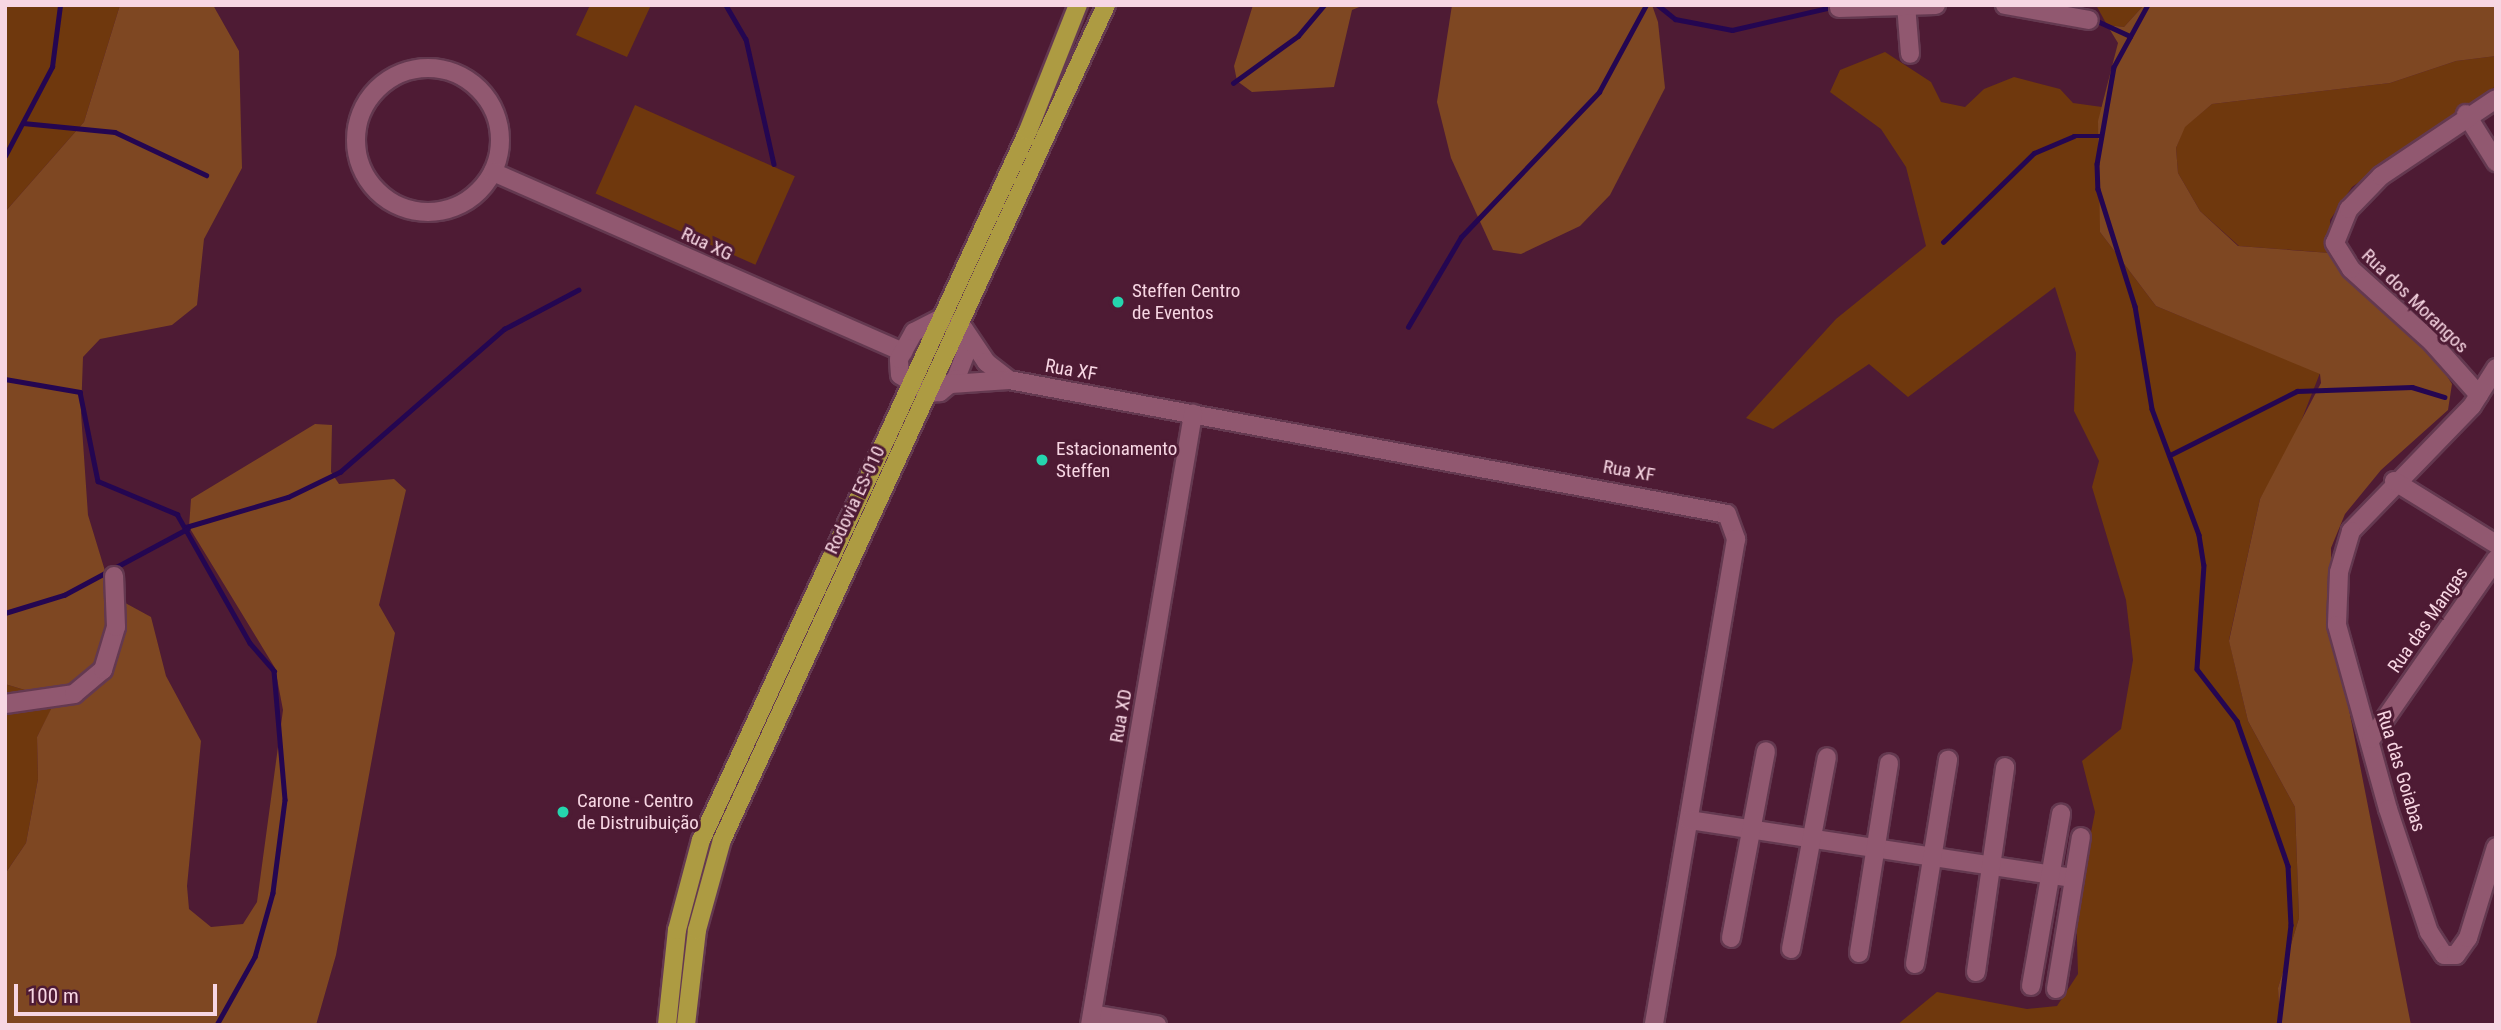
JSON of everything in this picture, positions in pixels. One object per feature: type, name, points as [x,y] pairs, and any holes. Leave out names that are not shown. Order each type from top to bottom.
[{"type":"main road","name":"Rodovia ES-010","points":[[667,1025],[677,930],[701,840],[1028,131],[1079,5]]},
{"type":"main road","name":"Rodovia ES-010","points":[[686,1025],[697,930],[722,840],[1105,5]]},
{"type":"street","points":[[1028,131],[1026,111],[1069,5]]},
{"type":"street","points":[[1839,8],[1936,5]]},
{"type":"street","points":[[2005,5],[2089,20]]},
{"type":"street","points":[[1906,8],[1910,54]]},
{"type":"street","points":[[407,70],[454,72],[475,84],[495,114],[500,149],[493,172],[460,206],[413,212],[372,188],[355,143],[358,119],[386,81],[407,70]]},
{"type":"street","name":"Rua dos Morangos","points":[[2479,396],[2432,342],[2351,269],[2335,243],[2350,209],[2381,176],[2466,114],[2496,99]]},
{"type":"street","points":[[2466,114],[2496,162]]},
{"type":"street","name":"Rua XG","points":[[493,172],[903,352]]},
{"type":"street","points":[[927,393],[909,386],[898,368],[903,352],[921,325],[940,319],[958,326],[970,342],[1009,380]]},
{"type":"street","points":[[951,384],[970,342]]},
{"type":"street","name":"Rua das Goiabas","points":[[2496,368],[2479,396],[2394,481],[2351,531],[2339,572],[2342,651],[2429,932],[2444,956],[2456,955],[2468,939],[2496,847]]},
{"type":"street","name":"Rua XF","points":[[927,393],[951,384],[1009,380],[1727,514],[1736,539],[1654,1025]]},
{"type":"street","name":"Rua XD","points":[[1091,1019],[1193,414]]},
{"type":"street","points":[[2394,481],[2491,535]]},
{"type":"street","name":"Rua das Mangas","points":[[2371,739],[2496,559]]},
{"type":"street","points":[[5,704],[74,694],[103,670],[116,626],[114,576]]},
{"type":"street","points":[[1731,938],[1766,751]]},
{"type":"street","points":[[1791,949],[1827,757]]},
{"type":"street","points":[[1916,964],[1948,760]]},
{"type":"street","points":[[1859,953],[1889,763]]},
{"type":"street","points":[[1976,972],[2005,767]]},
{"type":"street","points":[[2031,986],[2061,814]]},
{"type":"street","points":[[1689,820],[2074,878]]},
{"type":"street","points":[[2056,989],[2081,836]]},
{"type":"street","points":[[1091,1019],[1157,1025]]},
{"type":"shaded area","points":[[5,5],[120,5],[84,122],[5,212]]},
{"type":"shaded area","points":[[120,5],[213,5],[239,51],[242,168],[204,239],[197,305],[172,325],[100,339],[83,357],[81,413],[88,515],[109,584],[118,599],[151,617],[166,676],[201,741],[187,886],[189,909],[211,927],[243,924],[257,902],[283,710],[275,668],[189,527],[191,499],[315,424],[332,425],[331,472],[339,484],[394,479],[406,490],[379,605],[395,633],[336,955],[316,1025],[5,1025],[5,874],[26,843],[38,779],[37,737],[51,709],[45,696],[5,684],[5,212],[84,122]]},
{"type":"shaded area","points":[[590,5],[651,5],[627,57],[576,35]]},
{"type":"shaded area","points":[[1253,5],[1364,5],[1352,10],[1334,87],[1252,92],[1237,81],[1234,66]]},
{"type":"shaded area","points":[[1452,5],[1652,5],[1658,22],[1665,88],[1610,195],[1580,226],[1521,254],[1493,250],[1451,158],[1437,102]]},
{"type":"shaded area","points":[[2096,5],[2144,5],[2124,27],[2107,25]]},
{"type":"shaded area","points":[[2144,5],[2496,5],[2496,56],[2456,61],[2390,83],[2212,104],[2185,127],[2176,148],[2178,173],[2200,211],[2238,246],[2330,253],[2432,352],[2452,384],[2448,410],[2381,470],[2345,514],[2331,548],[2332,623],[2411,1025],[2280,1025],[2278,988],[2299,918],[2295,807],[2248,721],[2229,641],[2260,499],[2321,383],[2320,374],[2156,306],[2100,232],[2098,121],[2118,43],[2107,25],[2124,27]]},
{"type":"shaded area","points":[[1885,52],[1931,82],[1941,102],[1965,107],[1984,89],[2014,77],[2060,89],[2073,103],[2102,107],[2100,232],[2156,306],[2320,373],[2289,452],[2260,499],[2229,640],[2248,721],[2295,807],[2299,918],[2278,988],[2280,1025],[1897,1025],[1937,992],[2027,1009],[2057,1006],[2078,974],[2076,908],[2095,812],[2082,761],[2121,729],[2133,660],[2126,600],[2092,487],[2099,461],[2074,411],[2076,353],[2055,287],[1908,397],[1869,364],[1773,429],[1746,418],[1836,319],[1926,246],[1906,167],[1881,129],[1830,92],[1840,70]]},
{"type":"shaded area","points":[[2496,56],[2496,86],[2352,187],[2330,220],[2330,253],[2239,246],[2200,211],[2178,173],[2176,148],[2184,127],[2212,104],[2390,83],[2456,61]]},
{"type":"shaded area","points":[[635,105],[795,176],[755,265],[596,194]]},
{"type":"shaded area","points":[[5,684],[45,696],[51,710],[37,737],[38,779],[26,843],[5,874]]},
{"type":"waterway","points":[[5,156],[52,67],[60,5]]},
{"type":"waterway","points":[[726,5],[746,39],[774,164]]},
{"type":"waterway","points":[[1233,83],[1298,36],[1324,5]]},
{"type":"waterway","points":[[1408,327],[1461,237],[1599,92],[1646,5]]},
{"type":"waterway","points":[[1658,5],[1675,19],[1732,30],[1836,6]]},
{"type":"waterway","points":[[2148,5],[2114,67],[2097,164],[2098,189],[2135,306],[2152,409],[2199,535],[2204,565],[2197,669],[2237,721],[2288,866],[2291,925],[2279,1025]]},
{"type":"waterway","points":[[2093,19],[2130,36]]},
{"type":"waterway","points":[[23,123],[115,132],[206,175]]},
{"type":"waterway","points":[[1943,242],[2034,153],[2074,136],[2101,136]]},
{"type":"waterway","points":[[186,527],[288,497],[340,472],[504,329],[578,290]]},
{"type":"waterway","points":[[5,379],[80,392],[98,481],[177,514],[250,643],[274,671],[285,800],[273,893],[255,957],[217,1025]]},
{"type":"waterway","points":[[2172,454],[2297,391],[2412,387],[2445,397]]},
{"type":"waterway","points":[[5,613],[64,595],[187,529]]},
{"type":"place","name":"Steffen Centro de Eventos","points":[[1118,302]]},
{"type":"place","name":"Estacionamento Steffen","points":[[1042,460]]},
{"type":"place","name":"Carone - Centro de Distruibuição","points":[[563,812]]}]
